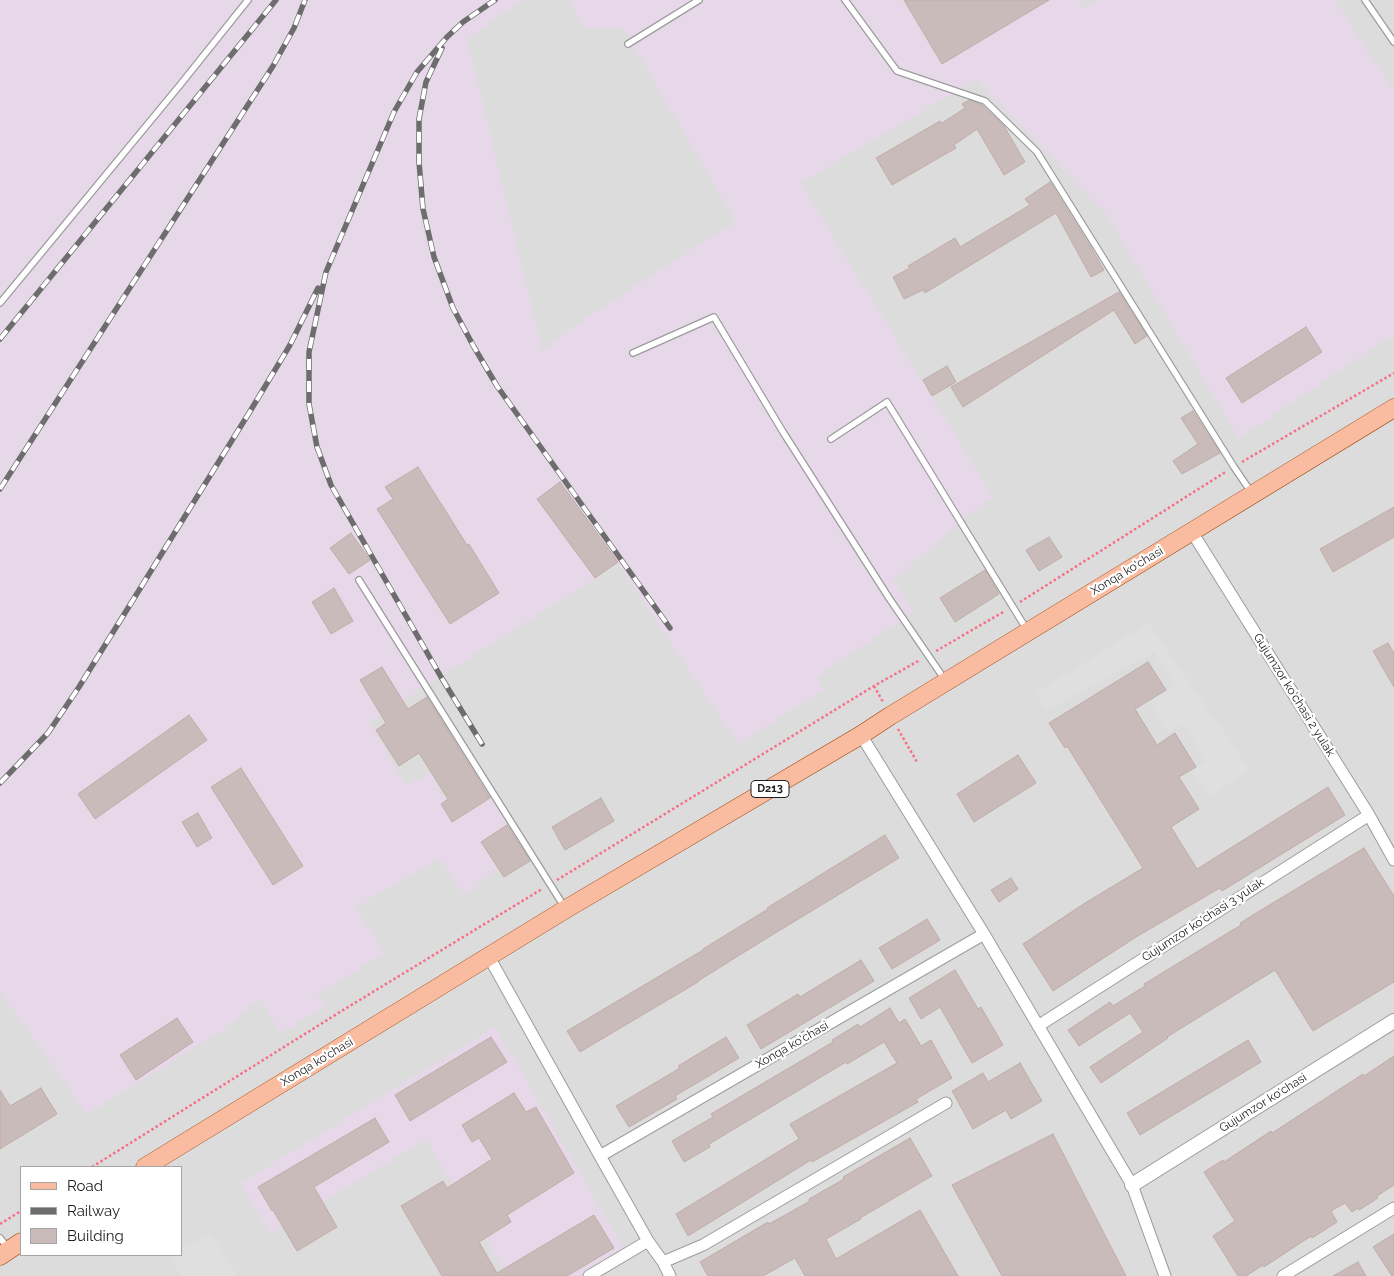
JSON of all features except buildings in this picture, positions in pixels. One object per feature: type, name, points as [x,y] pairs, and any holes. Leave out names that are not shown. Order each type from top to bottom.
[{"type":"main road","name":"Xonqa ko'chasi","points":[[147,1166],[566,909],[861,735],[1394,408]]},
{"type":"street","name":"Gujumzor ko'chasi 2 yulak","points":[[1192,532],[1369,815],[1394,860]]},
{"type":"street","points":[[861,735],[984,934],[1132,1185],[1166,1276]]},
{"type":"street","name":"Gujumzor ko'chasi 3 yulak","points":[[1038,1026],[1369,815]]},
{"type":"street","name":"Xonqa ko'chasi","points":[[600,1156],[984,934]]},
{"type":"street","points":[[489,957],[648,1241],[663,1262],[670,1276]]},
{"type":"street","name":"Gujumzor ko'chasi","points":[[1132,1185],[1394,1021]]},
{"type":"street","points":[[663,1262],[703,1245],[946,1103]]},
{"type":"street","points":[[1283,1276],[1394,1208]]},
{"type":"street","points":[[589,1276],[648,1241]]},
{"type":"lane","points":[[0,303],[174,93],[248,0]]},
{"type":"lane","points":[[628,44],[699,0]]},
{"type":"lane","points":[[845,0],[897,71],[985,101],[1037,152],[1234,467],[1253,494]]},
{"type":"lane","points":[[1365,0],[1394,42]]},
{"type":"lane","points":[[633,353],[714,317],[783,432],[889,598],[946,682]]},
{"type":"lane","points":[[831,439],[887,402],[1028,632]]},
{"type":"lane","points":[[359,580],[566,909]]},
{"type":"path","points":[[94,1166],[340,1012],[874,686],[1014,607],[1234,467],[1394,373]]},
{"type":"path","points":[[0,1224],[20,1212]]},
{"type":"shaded area","points":[[0,0],[1394,0],[1394,1276],[0,1276]]},
{"type":"shaded area","points":[[0,0],[523,0],[467,39],[542,351],[573,327],[736,222],[624,29],[586,29],[568,0],[1078,0],[1084,9],[1100,0],[1335,0],[1394,89],[1394,334],[1239,438],[1106,214],[977,79],[800,183],[993,497],[966,516],[893,581],[914,612],[816,678],[823,690],[738,744],[617,562],[595,578],[369,722],[406,786],[430,773],[443,798],[478,776],[507,825],[482,842],[497,867],[465,896],[440,858],[356,907],[384,953],[317,995],[324,1007],[281,1033],[260,999],[223,1030],[87,1114],[0,991]]},
{"type":"shaded area","points":[[1148,623],[1250,770],[1209,797],[1192,771],[1206,762],[1183,724],[1168,733],[1150,701],[1175,686],[1154,652],[1046,711],[1036,693]]},
{"type":"shaded area","points":[[495,1027],[624,1249],[578,1276],[508,1276],[426,1139],[270,1234],[241,1183]]},
{"type":"shaded area","points":[[211,1233],[238,1276],[181,1276],[170,1257],[182,1256],[182,1249]]},
{"type":"railway","points":[[0,339],[276,0]]},
{"type":"railway","points":[[0,489],[273,66],[294,28],[305,0]]},
{"type":"railway","points":[[482,744],[441,677],[331,485],[317,447],[309,404],[309,352],[326,272],[394,112],[417,72],[447,37],[463,22],[495,0]]},
{"type":"railway","points":[[442,48],[426,82],[419,119],[419,162],[423,209],[434,257],[453,308],[497,386],[670,628]]},
{"type":"railway","points":[[0,783],[48,733],[79,687],[290,345],[318,288]]}]
